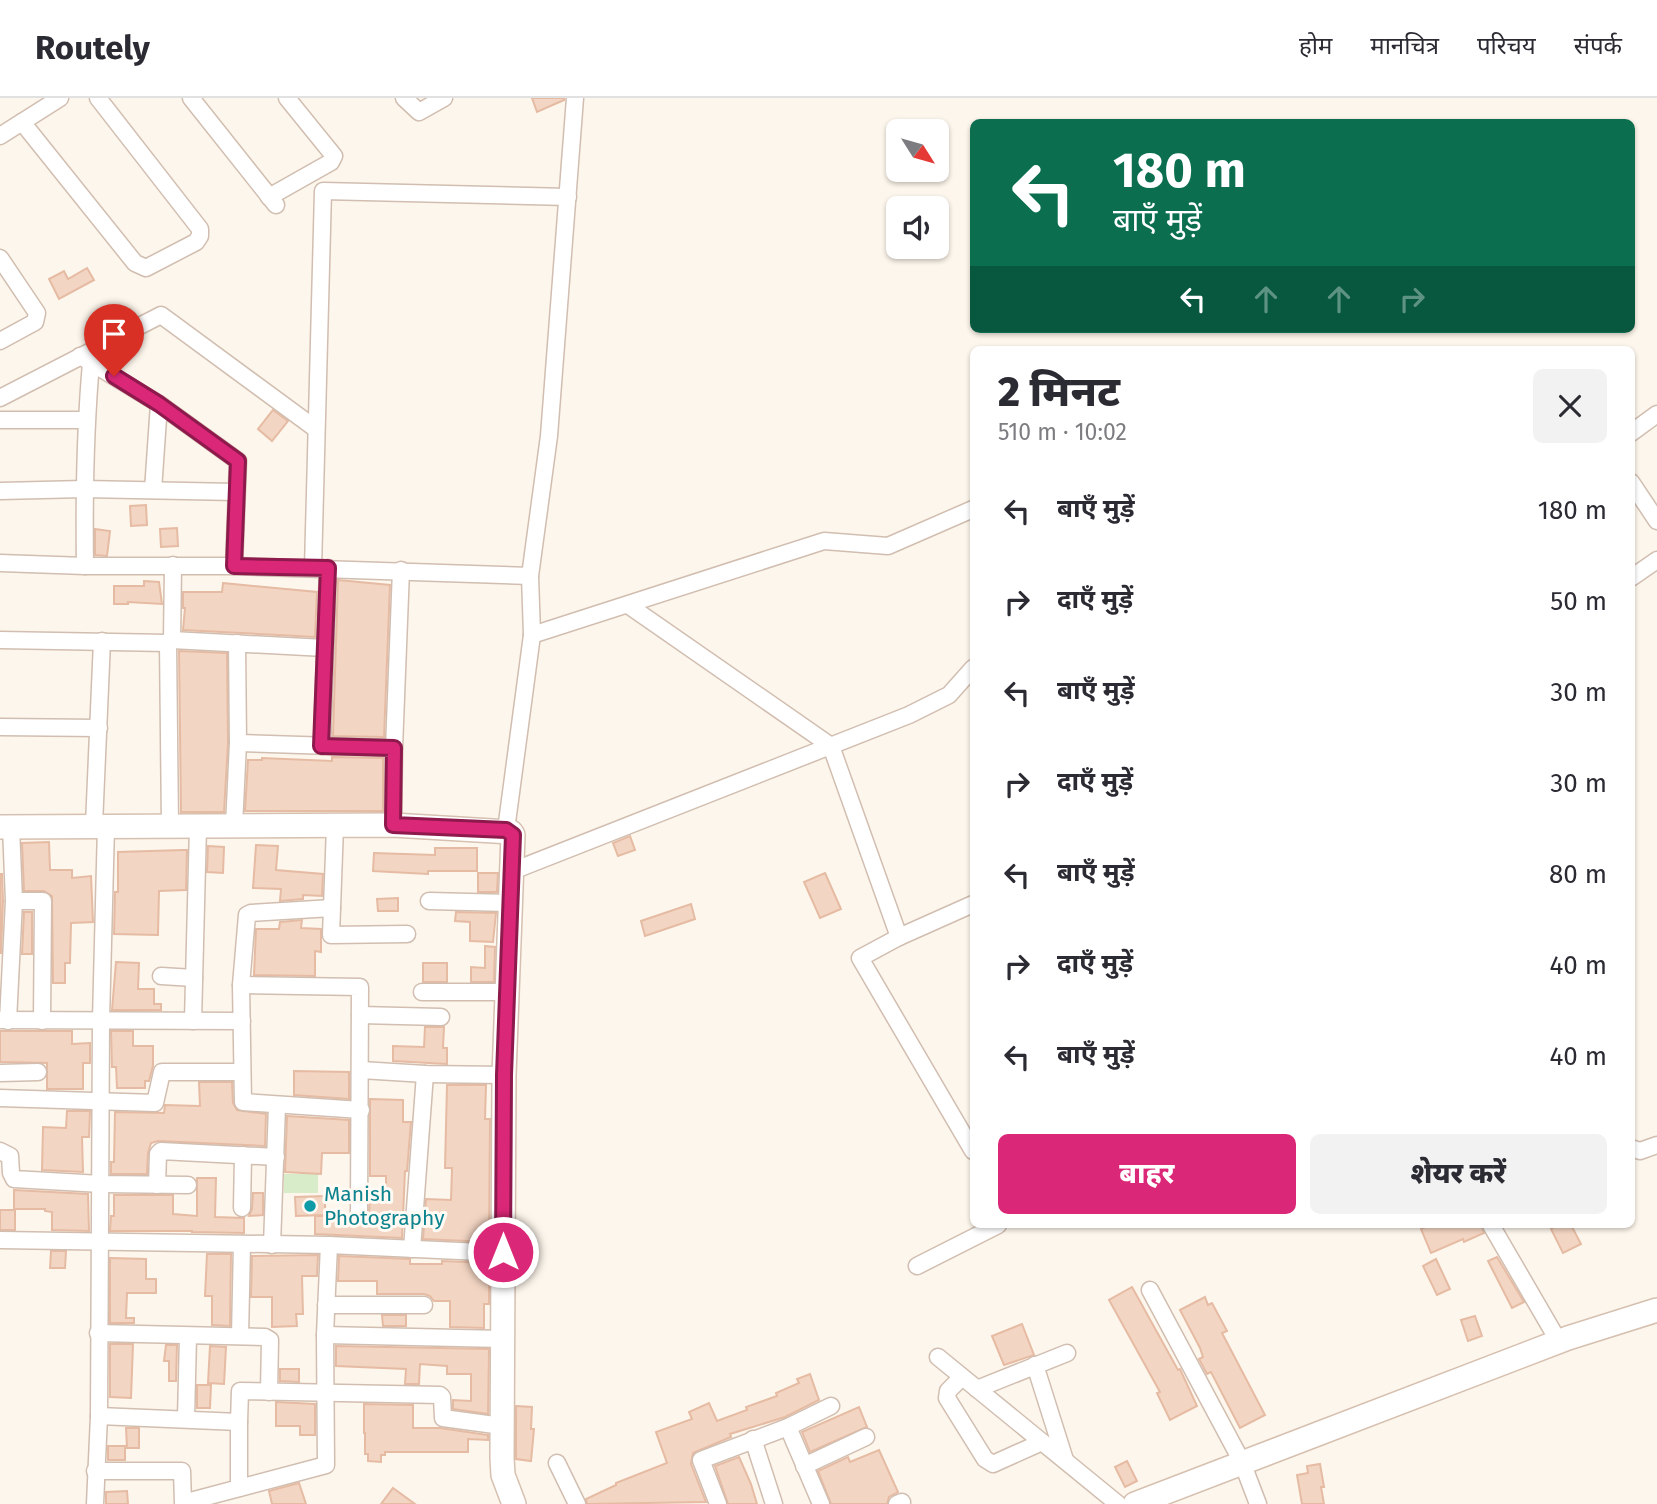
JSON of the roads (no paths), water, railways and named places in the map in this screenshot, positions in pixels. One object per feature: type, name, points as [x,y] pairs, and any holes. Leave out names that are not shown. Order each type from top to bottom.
[{"type":"street","points":[[0,136],[60,98]]},
{"type":"street","points":[[22,122],[135,263],[146,268],[196,242],[200,229],[98,98]]},
{"type":"street","points":[[191,98],[273,201],[331,162],[334,156],[287,98]]},
{"type":"street","points":[[404,98],[419,112],[444,98]]},
{"type":"street","points":[[506,830],[532,635],[530,576],[549,436],[575,98]]},
{"type":"street","points":[[321,746],[325,648],[316,429],[323,191],[568,197]]},
{"type":"street","points":[[0,258],[38,318],[0,341]]},
{"type":"street","points":[[0,398],[85,359],[161,315],[316,429]]},
{"type":"street","points":[[85,359],[159,404],[238,461],[234,566]]},
{"type":"street","points":[[85,359],[85,566]]},
{"type":"street","points":[[153,490],[159,404]]},
{"type":"street","points":[[1635,430],[1657,414]]},
{"type":"street","points":[[0,420],[86,420]]},
{"type":"street","points":[[1635,488],[1657,521]]},
{"type":"street","points":[[0,491],[83,489],[236,492]]},
{"type":"street","points":[[532,635],[824,541],[888,546],[970,510]]},
{"type":"street","points":[[1635,575],[1657,560]]},
{"type":"street","points":[[0,563],[320,568],[530,576]]},
{"type":"street","points":[[170,826],[170,642],[173,565]]},
{"type":"street","points":[[393,825],[401,570]]},
{"type":"street","points":[[628,605],[831,746],[899,937]]},
{"type":"street","points":[[0,640],[237,643],[325,648]]},
{"type":"street","points":[[95,1504],[99,1416],[103,1100],[99,728],[102,641]]},
{"type":"street","points":[[234,826],[238,743],[237,643]]},
{"type":"street","points":[[510,872],[909,715],[949,695],[970,671]]},
{"type":"street","points":[[0,727],[99,728]]},
{"type":"street","points":[[238,743],[394,748]]},
{"type":"street","points":[[242,1021],[4,1020],[11,977],[14,901],[6,827],[393,825],[506,830],[513,835],[504,1075],[502,1426],[503,1475],[514,1504]]},
{"type":"street","points":[[193,1021],[198,826]]},
{"type":"street","points":[[335,826],[331,935],[407,934]]},
{"type":"street","points":[[14,901],[43,901],[42,1021]]},
{"type":"street","points":[[429,901],[509,903]]},
{"type":"street","points":[[970,905],[899,937],[860,958],[970,1146]]},
{"type":"street","points":[[332,908],[249,914],[241,985],[243,1102],[361,1110]]},
{"type":"street","points":[[161,976],[194,978]]},
{"type":"street","points":[[11,977],[42,979]]},
{"type":"street","points":[[241,985],[360,987],[359,1214]]},
{"type":"street","points":[[422,992],[506,992]]},
{"type":"street","points":[[360,1014],[441,1017]]},
{"type":"street","points":[[361,1070],[504,1075]]},
{"type":"street","points":[[0,1073],[38,1072]]},
{"type":"street","points":[[0,1098],[155,1102],[162,1072],[242,1072]]},
{"type":"street","points":[[412,1249],[425,1074]]},
{"type":"street","points":[[272,1245],[276,1106]]},
{"type":"street","points":[[1635,1150],[1640,1151],[1657,1145]]},
{"type":"street","points":[[0,1151],[10,1156],[14,1179],[188,1185]]},
{"type":"street","points":[[157,1185],[160,1152],[276,1157]]},
{"type":"street","points":[[242,1209],[243,1155]]},
{"type":"street","points":[[917,1265],[992,1228]]},
{"type":"street","points":[[1493,1228],[1559,1342]]},
{"type":"street","points":[[0,1240],[328,1245],[503,1252]]},
{"type":"street","points":[[240,1336],[242,1244]]},
{"type":"street","points":[[96,1471],[182,1471],[183,1503],[326,1465],[325,1335],[328,1245]]},
{"type":"street","points":[[1150,1290],[1242,1462],[1258,1504]]},
{"type":"street","points":[[326,1305],[424,1305]]},
{"type":"street","points":[[1135,1504],[1559,1342],[1657,1310]]},
{"type":"street","points":[[98,1333],[265,1337],[270,1340],[269,1392]]},
{"type":"street","points":[[186,1418],[188,1335]]},
{"type":"street","points":[[325,1335],[502,1339]]},
{"type":"street","points":[[977,1389],[1067,1353]]},
{"type":"street","points":[[938,1357],[1118,1504]]},
{"type":"street","points":[[1035,1365],[1065,1461]]},
{"type":"street","points":[[962,1377],[948,1391],[947,1398],[985,1460],[993,1464],[1042,1442]]},
{"type":"street","points":[[239,1488],[240,1391],[440,1395],[443,1418],[502,1426]]},
{"type":"street","points":[[717,1504],[701,1460],[788,1427],[831,1406]]},
{"type":"street","points":[[99,1416],[239,1422]]},
{"type":"street","points":[[788,1427],[821,1504]]},
{"type":"street","points":[[804,1466],[866,1437]]},
{"type":"street","points":[[753,1439],[774,1504]]},
{"type":"street","points":[[557,1463],[577,1504]]},
{"type":"place","name":"Manish Photography","points":[[310,1206]]}]
